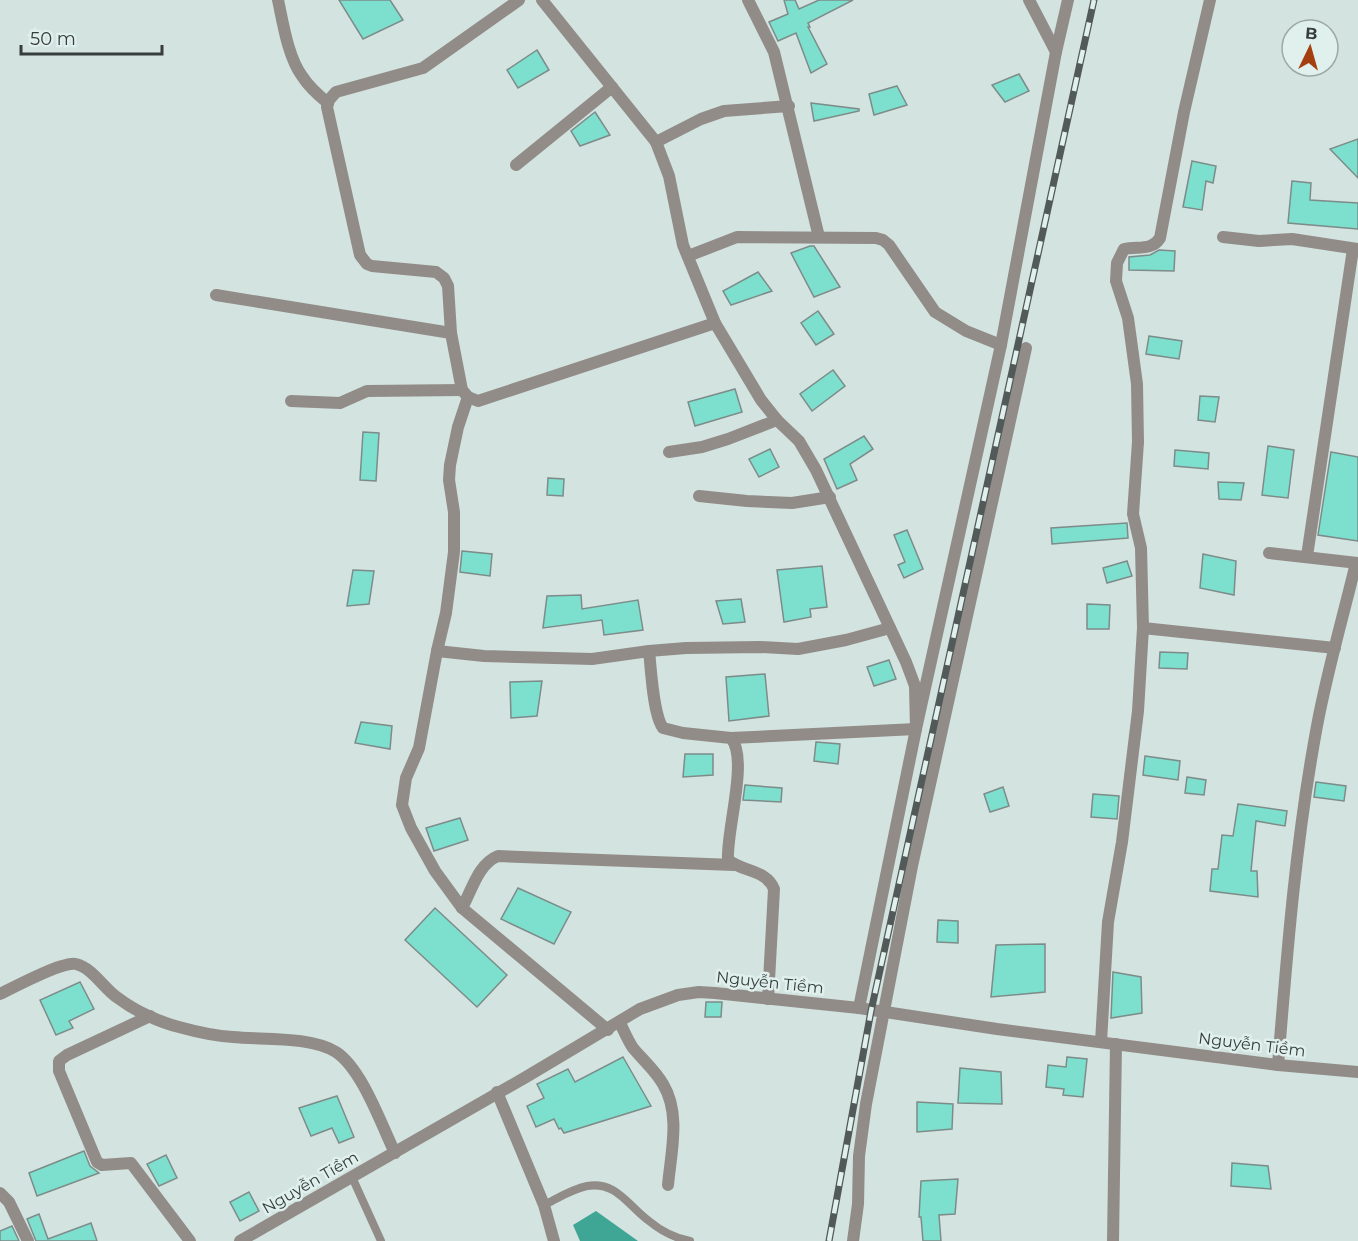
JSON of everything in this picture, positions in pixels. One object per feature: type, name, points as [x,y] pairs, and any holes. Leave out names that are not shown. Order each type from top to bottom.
[{"type":"street","points":[[278,0],[288,42],[300,74],[309,86],[328,103],[360,255],[367,264],[372,266],[436,272],[442,275],[448,286],[451,333],[465,393],[450,465],[454,552],[446,613],[418,748],[404,787],[402,805],[411,828],[435,871],[462,908],[608,1030]]},
{"type":"street","points":[[328,103],[336,92],[423,68],[519,0]]},
{"type":"street","points":[[542,0],[656,142],[669,176],[683,245],[715,323],[761,400],[777,420],[799,441],[830,498],[846,538],[890,628],[915,686],[916,729]]},
{"type":"street","points":[[1029,0],[1056,52]]},
{"type":"street","points":[[859,1008],[916,729],[1001,345],[1056,52],[1068,0]]},
{"type":"street","points":[[1101,1042],[1108,922],[1123,830],[1138,711],[1143,628],[1141,548],[1133,514],[1138,442],[1138,401],[1130,332],[1116,281],[1117,262],[1124,249],[1150,247],[1160,238],[1210,0]]},
{"type":"street","points":[[752,2],[774,52],[789,106],[819,237]]},
{"type":"street","points":[[516,165],[612,87]]},
{"type":"street","points":[[656,142],[701,119],[724,111],[789,106]]},
{"type":"street","points":[[688,256],[737,237],[876,238],[883,240],[935,312],[966,331],[1001,345]]},
{"type":"street","points":[[1223,237],[1259,241],[1292,239],[1355,249],[1307,556]]},
{"type":"street","points":[[216,295],[451,333]]},
{"type":"street","points":[[291,401],[340,403],[367,391],[465,393],[473,400],[482,400],[715,323]]},
{"type":"street","points":[[853,1241],[858,1204],[860,1146],[912,866],[1026,348]]},
{"type":"street","points":[[669,452],[719,442],[777,420]]},
{"type":"street","points":[[699,496],[792,503],[830,498]]},
{"type":"street","points":[[1269,553],[1357,563],[1317,724],[1306,787],[1278,1065]]},
{"type":"street","points":[[437,651],[484,656],[592,659],[649,651],[696,648],[798,649],[846,640],[890,628]]},
{"type":"street","points":[[1143,628],[1335,648]]},
{"type":"street","points":[[649,651],[657,711],[660,725],[663,728],[683,733],[731,738],[916,729]]},
{"type":"street","points":[[731,738],[735,744],[737,762],[736,795],[728,860],[734,865],[767,878],[774,890],[768,999]]},
{"type":"street","points":[[462,908],[481,870],[486,863],[498,856],[734,865]]},
{"type":"street","points":[[0,994],[56,968],[77,964],[117,998],[150,1016],[177,1027],[209,1034],[311,1043],[336,1052],[356,1073],[395,1153]]},
{"type":"street","name":"Nguyễn Tiềm","points":[[240,1241],[640,1010],[678,995],[699,992],[859,1008],[1278,1065],[1358,1072]]},
{"type":"street","points":[[150,1016],[67,1055],[59,1061],[58,1066],[97,1162],[102,1165],[131,1163],[190,1241]]},
{"type":"street","points":[[620,1023],[633,1048],[663,1083],[669,1097],[674,1119],[668,1185]]},
{"type":"street","points":[[1113,1241],[1116,1044]]},
{"type":"street","points":[[497,1092],[544,1204],[554,1241]]},
{"type":"street","points":[[0,1192],[9,1202],[28,1241]]},
{"type":"lane","points":[[352,1177],[381,1241]]},
{"type":"lane","points":[[544,1204],[585,1186],[603,1186],[621,1193],[635,1210],[664,1232],[690,1241]]},
{"type":"shaded area","points":[[596,1211],[638,1241],[580,1241],[573,1225]]},
{"type":"building","points":[[339,0],[390,0],[403,20],[363,39]]},
{"type":"building","points":[[784,0],[795,0],[799,9],[819,0],[853,0],[808,23],[827,64],[811,73],[796,33],[778,41],[769,22],[788,14]]},
{"type":"building","points":[[537,50],[549,70],[518,88],[507,70]]},
{"type":"building","points":[[1019,74],[1029,91],[1005,102],[992,85]]},
{"type":"building","points":[[897,86],[907,105],[874,115],[869,94]]},
{"type":"building","points":[[811,103],[859,109],[859,111],[814,121]]},
{"type":"building","points":[[595,112],[610,135],[580,146],[571,131]]},
{"type":"building","points":[[1358,139],[1358,178],[1330,149]]},
{"type":"building","points":[[1192,161],[1216,166],[1213,183],[1206,181],[1202,210],[1183,207]]},
{"type":"building","points":[[1292,181],[1311,183],[1310,200],[1358,203],[1358,229],[1288,223]]},
{"type":"building","points":[[814,246],[840,287],[814,297],[791,253]]},
{"type":"building","points":[[1159,250],[1175,251],[1174,271],[1129,270],[1129,257],[1150,255]]},
{"type":"building","points":[[758,272],[772,291],[731,305],[723,291]]},
{"type":"building","points":[[818,311],[834,334],[816,345],[801,323]]},
{"type":"building","points":[[1149,336],[1182,341],[1179,359],[1146,354]]},
{"type":"building","points":[[833,370],[845,386],[812,411],[800,394]]},
{"type":"building","points":[[735,389],[742,412],[695,426],[688,402]]},
{"type":"building","points":[[1200,396],[1219,397],[1215,422],[1198,420]]},
{"type":"building","points":[[363,432],[379,433],[376,481],[360,480]]},
{"type":"building","points":[[864,436],[873,449],[850,464],[857,480],[837,489],[824,459]]},
{"type":"building","points":[[1268,446],[1294,450],[1288,498],[1262,495]]},
{"type":"building","points":[[770,449],[779,467],[759,477],[749,459]]},
{"type":"building","points":[[1175,450],[1209,453],[1208,469],[1174,466]]},
{"type":"building","points":[[1331,452],[1358,457],[1358,541],[1318,535]]},
{"type":"building","points":[[548,478],[564,479],[563,496],[547,495]]},
{"type":"building","points":[[1218,482],[1244,483],[1241,500],[1219,499]]},
{"type":"building","points":[[1127,523],[1128,538],[1052,544],[1051,528]]},
{"type":"building","points":[[907,530],[923,569],[904,578],[898,565],[905,562],[894,535]]},
{"type":"building","points":[[462,551],[492,554],[490,576],[460,572]]},
{"type":"building","points":[[1203,554],[1236,561],[1234,595],[1200,588]]},
{"type":"building","points":[[1127,561],[1132,576],[1107,583],[1103,568]]},
{"type":"building","points":[[822,566],[827,607],[810,609],[811,617],[784,622],[777,570]]},
{"type":"building","points":[[353,570],[374,571],[369,604],[347,606]]},
{"type":"building","points":[[581,595],[582,609],[638,600],[643,630],[604,635],[602,620],[543,628],[547,596]]},
{"type":"building","points":[[741,599],[745,622],[723,624],[716,601]]},
{"type":"building","points":[[1087,604],[1110,605],[1109,629],[1087,629]]},
{"type":"building","points":[[1160,652],[1188,653],[1187,669],[1159,668]]},
{"type":"building","points":[[889,660],[896,679],[874,686],[867,667]]},
{"type":"building","points":[[765,674],[769,716],[729,721],[726,677]]},
{"type":"building","points":[[542,681],[537,716],[511,718],[510,682]]},
{"type":"building","points":[[361,722],[392,726],[390,749],[355,743]]},
{"type":"building","points":[[816,742],[840,744],[838,764],[814,761]]},
{"type":"building","points":[[685,754],[713,754],[713,775],[683,777]]},
{"type":"building","points":[[1145,756],[1180,761],[1178,780],[1143,775]]},
{"type":"building","points":[[1187,777],[1206,780],[1204,795],[1185,793]]},
{"type":"building","points":[[1316,782],[1346,786],[1344,801],[1314,797]]},
{"type":"building","points":[[745,785],[782,788],[781,802],[743,800]]},
{"type":"building","points":[[1003,787],[1009,806],[990,812],[984,794]]},
{"type":"building","points":[[1093,794],[1119,796],[1117,819],[1091,817]]},
{"type":"building","points":[[1238,804],[1287,811],[1285,826],[1256,821],[1251,871],[1257,871],[1258,897],[1210,891],[1212,869],[1218,869],[1222,835],[1233,836]]},
{"type":"building","points":[[460,818],[468,840],[434,851],[426,828]]},
{"type":"building","points":[[518,888],[571,912],[554,944],[501,919]]},
{"type":"building","points":[[435,908],[507,975],[477,1007],[405,940]]},
{"type":"building","points":[[938,920],[958,921],[958,943],[937,942]]},
{"type":"building","points":[[1045,944],[1045,992],[991,997],[996,945]]},
{"type":"building","points":[[1113,972],[1141,977],[1142,1013],[1111,1018]]},
{"type":"building","points":[[80,982],[94,1009],[69,1021],[73,1028],[56,1035],[40,1000]]},
{"type":"building","points":[[706,1002],[722,1002],[721,1017],[705,1017]]},
{"type":"building","points":[[623,1057],[651,1106],[564,1133],[554,1119],[536,1127],[527,1106],[544,1098],[537,1084],[568,1069],[575,1082]]},
{"type":"building","points":[[1067,1057],[1087,1059],[1083,1097],[1063,1095],[1064,1089],[1046,1087],[1048,1065],[1066,1067]]},
{"type":"building","points":[[960,1068],[1001,1072],[1002,1104],[958,1103]]},
{"type":"building","points":[[337,1096],[354,1137],[339,1143],[332,1128],[311,1136],[299,1108]]},
{"type":"building","points":[[917,1102],[953,1104],[952,1129],[917,1132]]},
{"type":"building","points":[[84,1151],[90,1166],[99,1173],[37,1196],[29,1173]]},
{"type":"building","points":[[166,1155],[177,1178],[159,1186],[147,1164]]},
{"type":"building","points":[[1232,1163],[1268,1166],[1271,1189],[1231,1186]]},
{"type":"building","points":[[958,1179],[955,1214],[939,1215],[941,1241],[923,1241],[921,1217],[919,1217],[921,1181]]},
{"type":"building","points":[[249,1192],[259,1211],[240,1221],[230,1202]]},
{"type":"building","points":[[39,1214],[48,1239],[91,1223],[97,1241],[36,1241],[27,1219]]},
{"type":"building","points":[[12,1226],[19,1241],[0,1241],[0,1231]]},
{"type":"railway","points":[[829,1241],[871,1011],[1094,0]]}]
